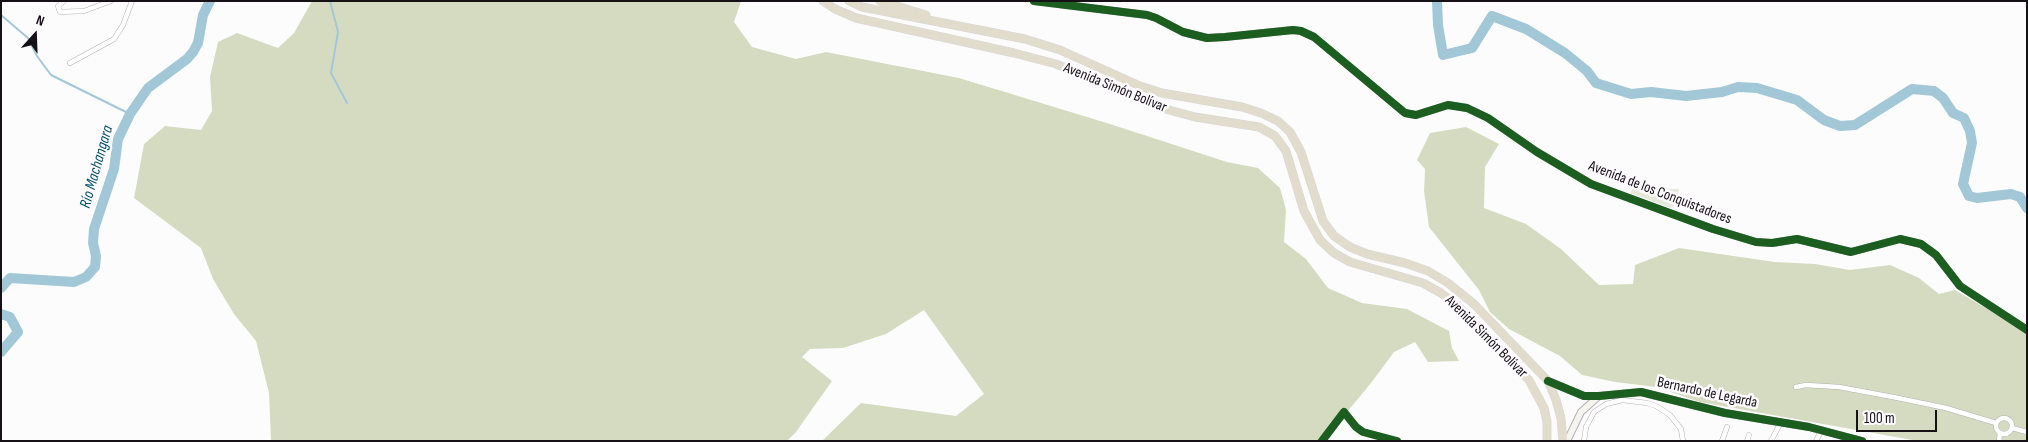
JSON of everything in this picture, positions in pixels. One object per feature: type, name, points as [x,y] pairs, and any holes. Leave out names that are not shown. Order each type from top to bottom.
[{"type":"highway","name":"Avenida Simón Bolívar","points":[[823,1],[835,9],[856,18],[1056,64],[1158,107],[1195,116],[1234,121],[1259,127],[1275,136],[1286,151],[1304,211],[1320,240],[1334,253],[1350,262],[1423,283],[1441,293],[1458,306],[1529,380],[1544,408],[1547,422],[1547,441]]},
{"type":"highway","name":"Avenida Simón Bolívar","points":[[849,1],[862,7],[1025,39],[1060,50],[1140,86],[1194,100],[1242,107],[1278,121],[1290,132],[1301,152],[1323,221],[1334,236],[1350,248],[1428,271],[1448,283],[1474,304],[1548,381],[1561,418],[1562,441]]},
{"type":"highway","points":[[880,1],[916,12]]},
{"type":"highway","points":[[892,1],[946,24]]},
{"type":"street","points":[[64,1],[58,6],[60,12],[84,11],[111,1]]},
{"type":"street","points":[[70,63],[114,39],[123,25],[132,1]]},
{"type":"street","name":"Avenida de los Conquistadores","points":[[1034,1],[1147,15],[1183,32],[1207,38],[1293,30],[1301,31],[1314,37],[1405,113],[1416,115],[1448,106],[1468,108],[1488,118],[1544,156],[1592,184],[1713,229],[1756,242],[1772,243],[1797,239],[1851,252],[1900,239],[1921,244],[1936,254],[1960,286],[2027,330]]},
{"type":"street","name":"Bernardo de Legarda","points":[[1548,381],[1584,396],[1613,398],[1641,392],[1725,413],[1781,422],[1862,441]]},
{"type":"street","points":[[1796,386],[1839,388],[1893,397],[1946,408],[1996,423]]},
{"type":"street","points":[[1567,441],[1581,412],[1599,396]]},
{"type":"street","points":[[1584,441],[1586,427],[1594,412],[1613,398],[1638,400],[1656,406],[1676,422],[1681,429],[1683,441]]},
{"type":"street","points":[[1322,441],[1344,412],[1356,427],[1363,432],[1397,441]]},
{"type":"street","points":[[1996,423],[2003,418],[2008,419],[2012,428]]},
{"type":"street","points":[[1771,441],[1781,422]]},
{"type":"street","points":[[1996,423],[1997,430],[2000,433],[1998,441]]},
{"type":"street","points":[[1722,441],[1727,427]]},
{"type":"street","points":[[2012,428],[2027,432]]},
{"type":"street","points":[[2006,441],[2007,433],[2012,428]]},
{"type":"street","points":[[1816,441],[1821,431]]},
{"type":"street","points":[[2000,433],[2007,433]]},
{"type":"street","points":[[1747,441],[1750,435]]},
{"type":"green space","points":[[312,1],[741,1],[734,22],[752,47],[796,59],[826,52],[959,78],[1227,162],[1258,168],[1280,188],[1286,210],[1284,242],[1306,259],[1328,288],[1362,303],[1407,309],[1449,331],[1452,348],[1459,361],[1428,362],[1415,342],[1394,352],[1323,441],[822,441],[861,403],[956,416],[984,394],[924,310],[886,334],[843,348],[810,349],[802,357],[832,381],[796,432],[787,441],[271,441],[269,393],[256,341],[234,314],[213,279],[201,248],[134,198],[144,144],[165,126],[201,130],[212,111],[210,77],[218,42],[237,33],[278,48],[294,33]]},
{"type":"green space","points":[[1466,127],[1499,144],[1485,167],[1484,208],[1526,224],[1561,249],[1599,285],[1633,284],[1635,265],[1679,248],[1775,262],[1815,264],[1850,270],[1890,265],[1919,278],[1939,294],[1955,290],[2027,332],[2027,441],[1918,441],[1700,402],[1656,387],[1615,382],[1582,375],[1560,356],[1509,329],[1490,312],[1479,290],[1429,227],[1424,191],[1425,169],[1417,160],[1430,133]]},
{"type":"green space","points":[[1633,188],[1679,189],[1675,205],[1671,208],[1630,193]]},
{"type":"waterway","name":"Río Machangara","points":[[1,288],[10,278],[74,282],[86,277],[95,267],[94,229],[114,169],[118,139],[130,114],[148,88],[187,59],[193,52],[198,43],[203,15],[210,1]]},
{"type":"waterway","points":[[330,1],[338,32],[331,73],[347,103]]},
{"type":"waterway","points":[[1437,1],[1438,25],[1443,55],[1472,48],[1492,16],[1526,29],[1565,53],[1587,71],[1596,83],[1631,94],[1651,92],[1686,96],[1722,92],[1738,87],[1757,88],[1797,100],[1824,120],[1840,126],[1855,125],[1912,89],[1934,91],[1943,98],[1953,113],[1964,118],[1970,131],[1972,143],[1963,184],[1969,196],[1977,198],[2011,194],[2020,197],[2027,208]]},
{"type":"waterway","points":[[1,15],[28,38],[37,56],[51,75],[130,114]]},
{"type":"waterway","name":"Río Machangara","points":[[1,314],[10,317],[18,332],[1,352]]},
{"type":"cycle path","points":[[1034,1],[1147,15],[1183,32],[1207,38],[1293,30],[1301,31],[1314,37],[1405,113],[1416,115],[1448,105],[1467,108],[1488,118],[1537,152],[1591,184],[1713,229],[1756,242],[1772,243],[1797,239],[1851,252],[1900,239],[1921,244],[1936,255],[1960,286],[2027,330]]},
{"type":"cycle path","points":[[1548,381],[1584,396],[1641,392],[1725,413],[1809,427],[1862,441]]},
{"type":"cycle path","points":[[1322,441],[1344,412],[1356,427],[1363,432],[1397,441]]}]
